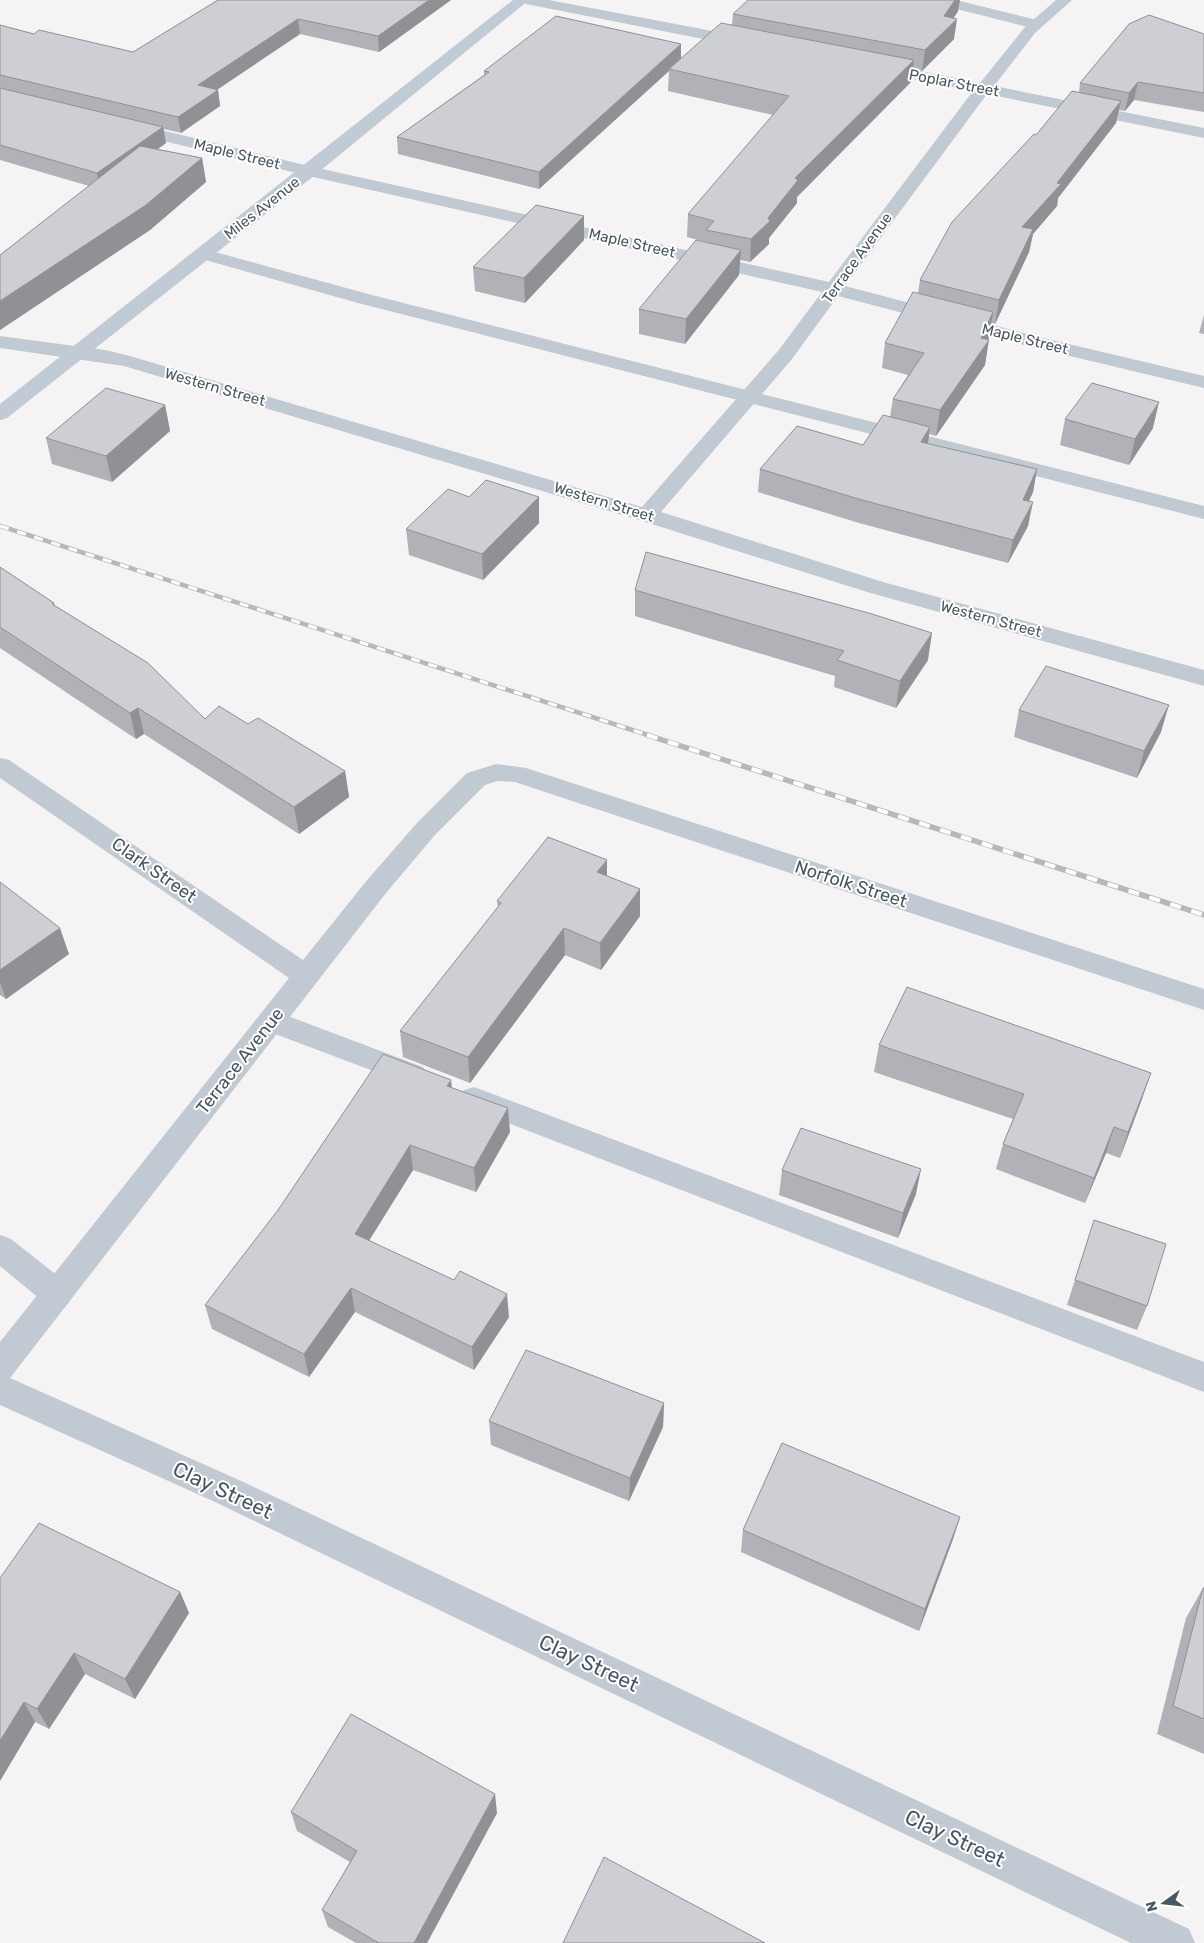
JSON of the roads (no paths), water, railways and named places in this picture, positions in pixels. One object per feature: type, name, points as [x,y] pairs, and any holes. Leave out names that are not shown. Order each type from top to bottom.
[{"type":"street","name":"Miles Avenue","points":[[0,414],[309,171],[522,0]]},
{"type":"street","points":[[526,0],[761,45]]},
{"type":"street","points":[[938,0],[977,4],[1036,24]]},
{"type":"street","name":"Terrace Avenue","points":[[647,515],[786,355],[983,89],[1036,24],[1065,0]]},
{"type":"street","name":"Poplar Street","points":[[858,64],[1204,133]]},
{"type":"street","name":"Maple Street","points":[[108,123],[309,171],[834,289],[1035,342],[1204,382]]},
{"type":"street","points":[[204,254],[365,300],[1204,513]]},
{"type":"street","name":"Western Street","points":[[0,342],[78,352],[130,362],[647,515],[875,587],[1204,678]]},
{"type":"street","name":"Clark Street","points":[[0,766],[70,812],[306,976]]},
{"type":"street","name":"Terrace Avenue","points":[[0,1367],[377,886],[426,829],[476,779],[496,772]]},
{"type":"street","name":"Norfolk Street","points":[[496,772],[517,774],[1204,1000]]},
{"type":"street","points":[[272,1021],[1204,1377]]},
{"type":"street","points":[[0,1248],[57,1294]]},
{"type":"street","name":"Clay Street","points":[[0,1389],[227,1491],[1176,1943]]},
{"type":"railway","points":[[0,526],[651,736]]},
{"type":"railway","points":[[647,735],[1204,915]]}]
